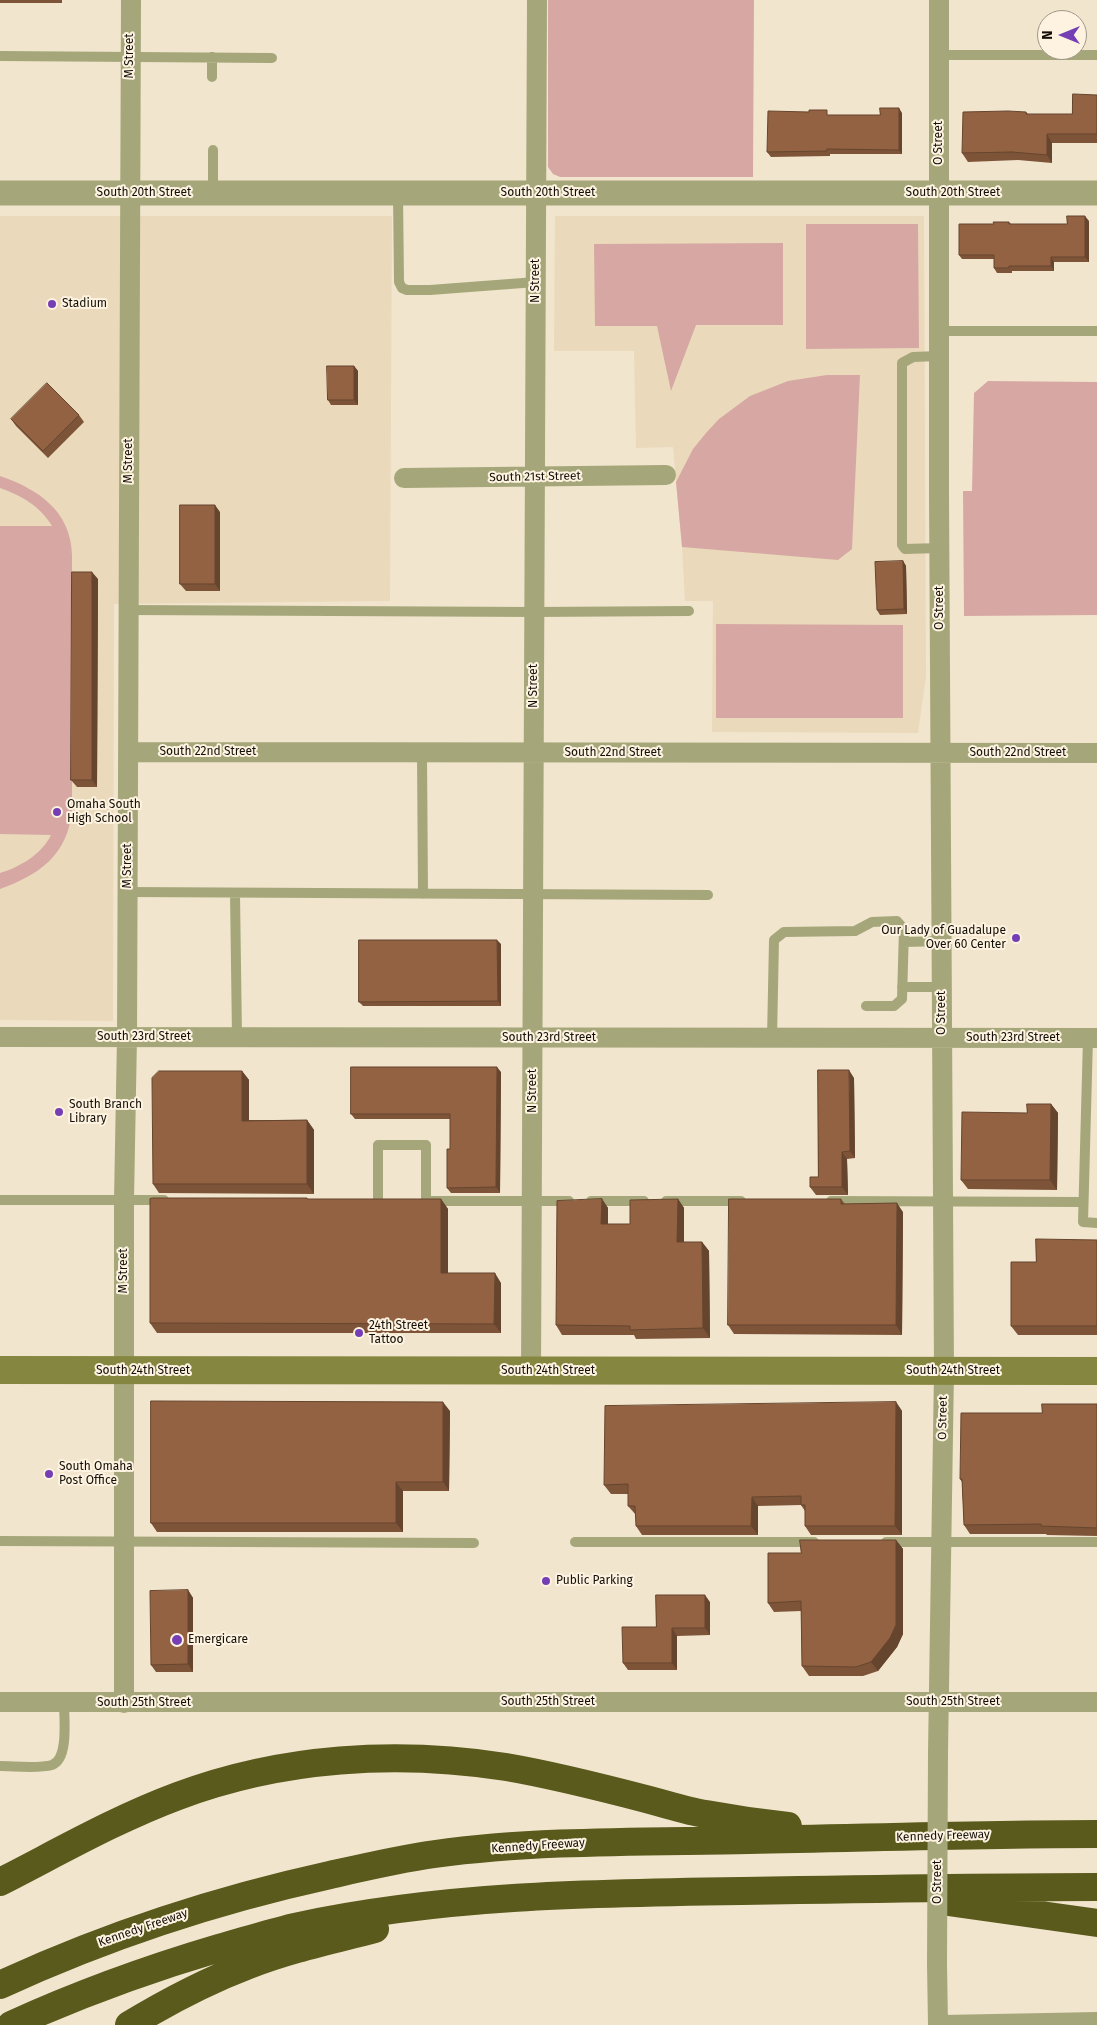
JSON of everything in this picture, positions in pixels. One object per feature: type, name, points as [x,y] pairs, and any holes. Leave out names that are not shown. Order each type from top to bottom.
[{"type":"highway","points":[[0,1882],[140,1811],[217,1783],[275,1769],[330,1761],[387,1758],[440,1759],[507,1767],[705,1814],[772,1824],[899,1838]]},
{"type":"highway","name":"Kennedy Freeway","points":[[0,1984],[112,1938],[208,1906],[304,1880],[419,1857],[503,1848],[597,1842],[899,1838],[996,1834],[1097,1834]]},
{"type":"highway","points":[[11,2025],[140,1972],[260,1936],[355,1916],[486,1900],[598,1893],[1097,1886]]},
{"type":"highway","points":[[830,1890],[952,1902],[1097,1923]]},
{"type":"highway","points":[[128,2025],[197,1987],[250,1964],[304,1947],[486,1900]]},
{"type":"main road","name":"South 24th Street","points":[[0,1370],[1097,1371]]},
{"type":"street","name":"M Street","points":[[124,1703],[124,1200],[128,892],[131,0]]},
{"type":"street","name":"N Street","points":[[531,1371],[537,0]]},
{"type":"street","name":"O Street","points":[[939,0],[938,193],[944,1371],[938,1752],[937,1964],[940,2025]]},
{"type":"street","name":"South 20th Street","points":[[0,192],[1097,193]]},
{"type":"street","name":"South 21st Street","points":[[404,478],[666,476]]},
{"type":"street","name":"South 22nd Street","points":[[128,752],[1097,753]]},
{"type":"street","name":"South 23rd Street","points":[[0,1037],[1092,1038]]},
{"type":"street","name":"South 25th Street","points":[[0,1702],[1097,1702]]},
{"type":"street","points":[[940,2025],[1097,2022]]},
{"type":"lane","points":[[939,55],[1097,55]]},
{"type":"lane","points":[[0,56],[272,58]]},
{"type":"lane","points":[[212,57],[212,77]]},
{"type":"lane","points":[[213,150],[213,193]]},
{"type":"lane","points":[[398,193],[399,282],[402,288],[407,290],[430,290],[536,282]]},
{"type":"lane","points":[[939,331],[1097,331]]},
{"type":"lane","points":[[939,356],[913,357],[902,363],[902,545],[904,549],[940,548]]},
{"type":"lane","points":[[129,610],[689,611]]},
{"type":"lane","points":[[422,753],[423,894]]},
{"type":"lane","points":[[128,892],[708,895]]},
{"type":"lane","points":[[235,893],[238,1037]]},
{"type":"lane","points":[[772,1038],[774,940],[784,932],[855,931],[872,922],[897,922],[904,929],[902,999],[894,1006],[866,1006]]},
{"type":"lane","points":[[904,942],[942,941]]},
{"type":"lane","points":[[902,987],[942,987]]},
{"type":"lane","points":[[1092,1038],[1083,1222],[1097,1222]]},
{"type":"lane","points":[[378,1201],[378,1145],[426,1145],[421,1201],[747,1201]]},
{"type":"lane","points":[[0,1200],[173,1200]]},
{"type":"lane","points":[[816,1202],[1083,1202]]},
{"type":"lane","points":[[0,1541],[474,1543]]},
{"type":"lane","points":[[575,1542],[829,1542]]},
{"type":"lane","points":[[874,1542],[1097,1542]]},
{"type":"lane","points":[[0,1766],[53,1765],[60,1759],[64,1748],[64,1702]]},
{"type":"shaded area","points":[[548,0],[754,0],[753,177],[560,177],[553,174],[548,167]]},
{"type":"shaded area","name":"Omaha South High School","points":[[0,216],[392,216],[390,601],[114,604],[113,1021],[0,1020]]},
{"type":"shaded area","points":[[555,216],[924,216],[926,676],[918,733],[712,732],[713,601],[685,601],[673,447],[636,448],[634,351],[554,351]]},
{"type":"shaded area","points":[[806,224],[918,224],[919,348],[806,349]]},
{"type":"shaded area","points":[[783,243],[783,325],[696,325],[671,391],[657,326],[595,326],[594,244]]},
{"type":"shaded area","points":[[827,375],[860,375],[852,549],[838,560],[682,547],[676,482],[693,449],[706,433],[719,419],[750,396],[788,381]]},
{"type":"shaded area","points":[[988,381],[1097,382],[1097,615],[964,616],[963,491],[972,491],[974,393]]},
{"type":"shaded area","points":[[0,476],[27,488],[50,504],[66,526],[70,540],[72,555],[72,810],[65,839],[49,861],[27,877],[0,889],[0,873],[30,859],[42,848],[51,835],[0,834],[0,526],[52,526],[36,507],[16,494],[0,488]]},
{"type":"shaded area","points":[[716,624],[903,625],[903,718],[716,718]]},
{"type":"building","points":[[1073,94],[1097,95],[1097,134],[1047,134],[1047,155],[1012,152],[962,153],[963,112],[1008,111],[1026,112],[1026,114],[1072,114]]},
{"type":"building","points":[[880,108],[899,108],[899,150],[827,149],[827,151],[767,152],[768,111],[809,112],[809,110],[827,110],[827,115],[880,115]]},
{"type":"building","points":[[1067,216],[1085,216],[1085,257],[1051,257],[1051,266],[994,268],[994,255],[959,255],[959,224],[1009,222],[1009,224],[1067,224]]},
{"type":"building","points":[[327,366],[354,366],[354,400],[328,400]]},
{"type":"building","points":[[47,383],[79,415],[43,451],[11,419]]},
{"type":"building","points":[[180,505],[215,505],[215,584],[180,584]]},
{"type":"building","points":[[903,561],[904,609],[877,610],[875,562]]},
{"type":"building","points":[[72,572],[92,572],[92,780],[71,780]]},
{"type":"building","points":[[359,940],[497,940],[498,1001],[359,1002]]},
{"type":"building","points":[[351,1067],[497,1067],[496,1187],[447,1188],[447,1149],[450,1149],[450,1114],[351,1114]]},
{"type":"building","points":[[818,1070],[849,1070],[850,1151],[842,1152],[842,1187],[810,1187],[810,1177],[818,1177]]},
{"type":"building","points":[[159,1071],[242,1071],[242,1121],[307,1120],[307,1184],[153,1184],[152,1078]]},
{"type":"building","points":[[1027,1104],[1051,1104],[1050,1180],[961,1180],[962,1112],[1027,1113]]},
{"type":"building","points":[[150,1199],[441,1199],[441,1273],[495,1273],[494,1324],[150,1323]]},
{"type":"building","points":[[602,1199],[601,1224],[630,1224],[630,1200],[678,1199],[677,1242],[702,1242],[703,1328],[630,1330],[630,1326],[556,1325],[557,1201]]},
{"type":"building","points":[[729,1199],[841,1199],[841,1204],[897,1203],[896,1325],[728,1325]]},
{"type":"building","points":[[1036,1239],[1097,1240],[1097,1326],[1011,1326],[1011,1262],[1036,1262]]},
{"type":"building","points":[[151,1401],[443,1402],[443,1482],[396,1482],[396,1523],[151,1523]]},
{"type":"building","points":[[896,1402],[895,1526],[805,1526],[805,1505],[801,1505],[801,1496],[752,1497],[751,1526],[636,1526],[635,1506],[628,1506],[628,1484],[604,1485],[605,1406]]},
{"type":"building","points":[[1042,1404],[1097,1404],[1097,1528],[1041,1526],[1041,1524],[964,1525],[962,1479],[960,1479],[961,1413],[1042,1413]]},
{"type":"building","points":[[800,1540],[896,1540],[896,1625],[890,1638],[871,1662],[856,1667],[802,1666],[801,1601],[768,1603],[768,1553],[801,1553]]},
{"type":"building","points":[[188,1590],[188,1664],[151,1665],[150,1591]]},
{"type":"building","points":[[656,1595],[705,1595],[705,1628],[672,1628],[672,1663],[623,1663],[622,1627],[656,1627]]},
{"type":"place","name":"Stadium","points":[[52,304]]},
{"type":"place","name":"Omaha South High School","points":[[57,812]]},
{"type":"place","name":"Our Lady of Guadalupe Over 60 Center","points":[[1016,938]]},
{"type":"place","name":"South Branch Library","points":[[59,1112]]},
{"type":"place","name":"24th Street Tattoo","points":[[359,1333]]},
{"type":"place","name":"South Omaha Post Office","points":[[49,1474]]},
{"type":"place","name":"Public Parking","points":[[546,1581]]},
{"type":"place","name":"Emergicare","points":[[177,1640]]}]
